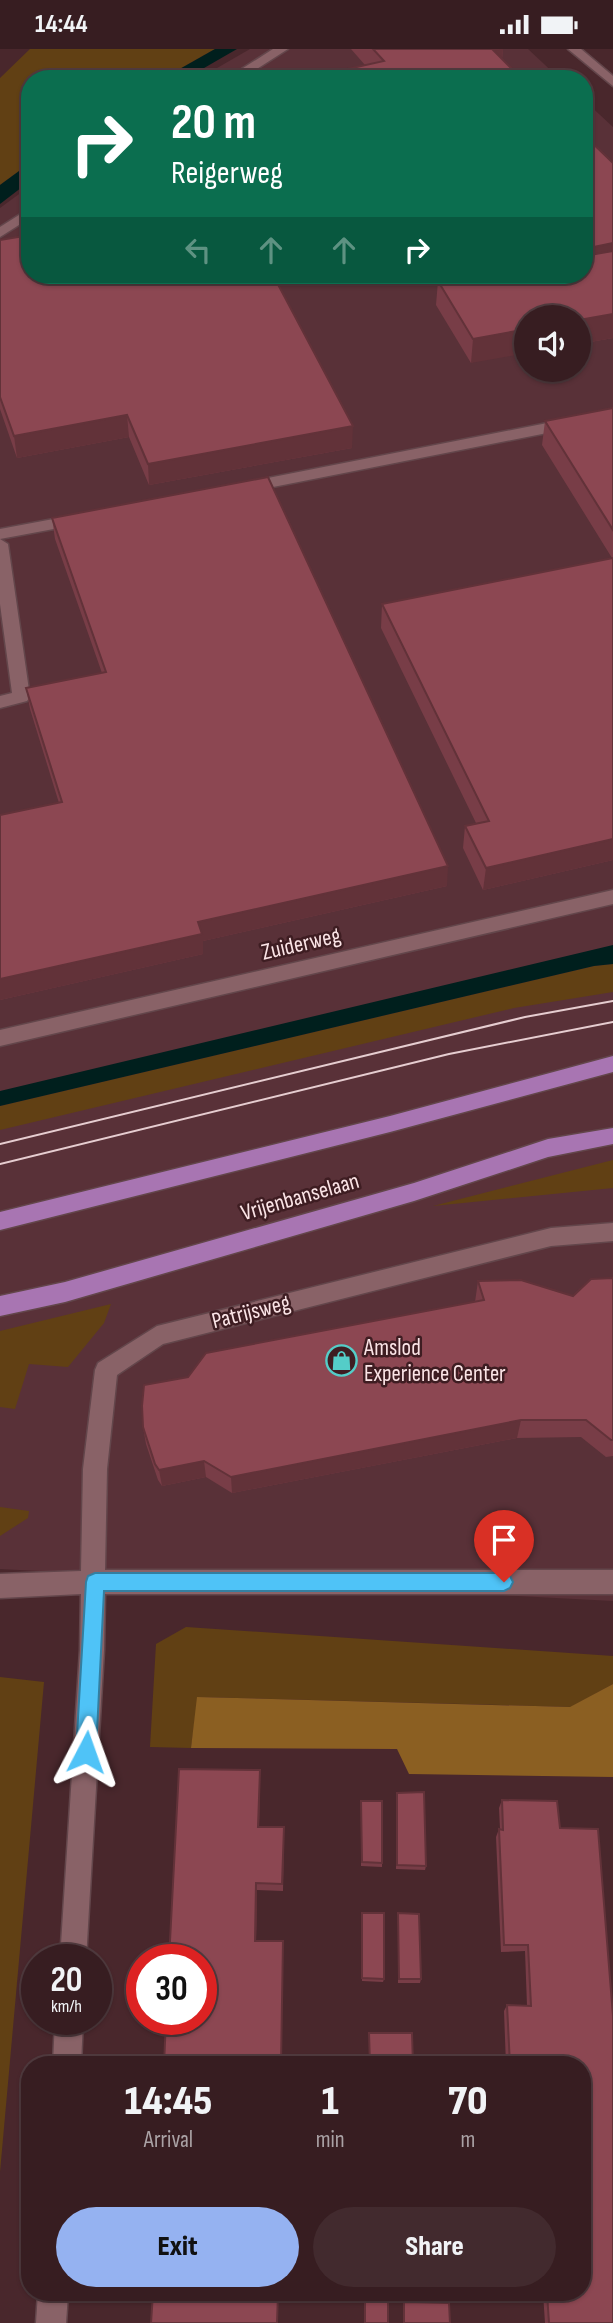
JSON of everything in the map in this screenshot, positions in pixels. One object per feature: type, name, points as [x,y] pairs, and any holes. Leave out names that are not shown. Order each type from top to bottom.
[{"type":"main road","name":"Vrijenbanselaan","points":[[0,1221],[390,1124],[613,1064]]},
{"type":"main road","name":"Vrijenbanselaan","points":[[0,1306],[78,1288],[414,1192],[548,1148],[613,1136]]},
{"type":"street","points":[[247,70],[282,49]]},
{"type":"street","points":[[577,50],[613,82]]},
{"type":"street","points":[[0,233],[21,218]]},
{"type":"street","points":[[228,491],[613,415]]},
{"type":"street","points":[[0,534],[94,516]]},
{"type":"street","points":[[0,544],[21,697],[0,702]]},
{"type":"street","name":"Zuiderweg","points":[[0,1038],[613,897]]},
{"type":"street","name":"Patrijsweg","points":[[74,1944],[95,1582],[95,1469],[106,1370],[157,1336],[551,1237],[613,1232]]},
{"type":"street","points":[[0,1586],[95,1582],[613,1582]]},
{"type":"street","points":[[67,2056],[68,2035]]},
{"type":"street","points":[[51,2323],[52,2301]]},
{"type":"shaded area","points":[[30,49],[215,49],[178,70],[21,70],[21,170],[0,185],[0,78]]},
{"type":"shaded area","points":[[250,49],[528,49],[550,70],[214,70]]},
{"type":"shaded area","points":[[593,108],[613,127],[613,1601],[0,1569],[0,208],[21,193],[21,284],[593,284]]},
{"type":"shaded area","points":[[613,964],[613,992],[514,1008],[0,1130],[0,1106],[594,966]]},
{"type":"shaded area","points":[[613,1160],[613,1188],[433,1206]]},
{"type":"shaded area","points":[[111,1304],[104,1323],[68,1367],[29,1364],[15,1409],[0,1407],[0,1331]]},
{"type":"shaded area","points":[[0,1507],[29,1511],[28,1518],[0,1536]]},
{"type":"shaded area","points":[[186,1627],[613,1656],[613,1684],[571,1707],[198,1697],[191,1748],[150,1747],[156,1644]]},
{"type":"shaded area","points":[[0,1677],[44,1682],[0,2172]]},
{"type":"shaded area","points":[[613,1684],[613,1777],[409,1774],[397,1749],[191,1748],[197,1697],[570,1707]]},
{"type":"water","points":[[215,49],[237,49],[201,70],[178,70]]},
{"type":"water","points":[[21,170],[21,188],[0,204],[0,185]]},
{"type":"water","points":[[613,945],[613,964],[594,966],[0,1106],[0,1091]]},
{"type":"building","points":[[373,49],[499,49],[493,50],[513,70],[344,70],[384,61]]},
{"type":"building","points":[[593,144],[613,163],[613,243],[593,247]]},
{"type":"building","points":[[21,236],[21,284],[278,284],[353,426],[148,464],[127,415],[14,436],[0,397],[0,240]]},
{"type":"building","points":[[613,251],[613,314],[591,318],[591,305],[514,305],[514,331],[473,339],[440,284],[593,284],[593,254]]},
{"type":"building","points":[[613,408],[613,530],[545,421]]},
{"type":"building","points":[[268,477],[448,866],[198,922],[202,934],[0,979],[0,815],[62,802],[26,688],[106,672],[52,518]]},
{"type":"building","points":[[613,558],[613,839],[486,868],[465,826],[489,821],[382,604]]},
{"type":"building","points":[[613,1278],[613,1440],[586,1420],[521,1420],[231,1477],[204,1461],[159,1470],[155,1464],[143,1427],[144,1385],[188,1377],[206,1353],[484,1300],[478,1281],[521,1280],[573,1296],[591,1279]]},
{"type":"building","points":[[179,1769],[260,1770],[258,1827],[284,1827],[282,1884],[256,1883],[255,1941],[283,1941],[281,2056],[164,2056],[165,2035],[217,2035],[217,1944],[170,1944]]},
{"type":"building","points":[[424,1792],[426,1866],[397,1865],[397,1793]]},
{"type":"building","points":[[502,1800],[557,1801],[560,1828],[598,1829],[613,2016],[613,2323],[549,2323],[548,2301],[591,2301],[591,2056],[510,2056],[507,2005],[531,2006],[528,1945],[504,1945],[499,1829],[503,1830]]},
{"type":"building","points":[[361,1801],[382,1801],[382,1863],[362,1862]]},
{"type":"building","points":[[362,1913],[384,1913],[384,1979],[362,1978]]},
{"type":"building","points":[[398,1913],[419,1914],[421,1979],[399,1979]]},
{"type":"building","points":[[369,2033],[412,2033],[413,2056],[370,2056]]},
{"type":"building","points":[[152,2301],[278,2301],[277,2323],[151,2323]]},
{"type":"building","points":[[365,2301],[388,2302],[388,2323],[365,2323]]},
{"type":"building","points":[[404,2302],[449,2303],[450,2323],[404,2323]]},
{"type":"tram line","points":[[0,1144],[525,1017],[613,1001]]},
{"type":"tram line","points":[[0,1164],[449,1054],[613,1022]]},
{"type":"place","name":"Amslod Experience Center","points":[[341,1361]]},
{"type":"route","points":[[86,1752],[95,1582],[504,1582]]}]
